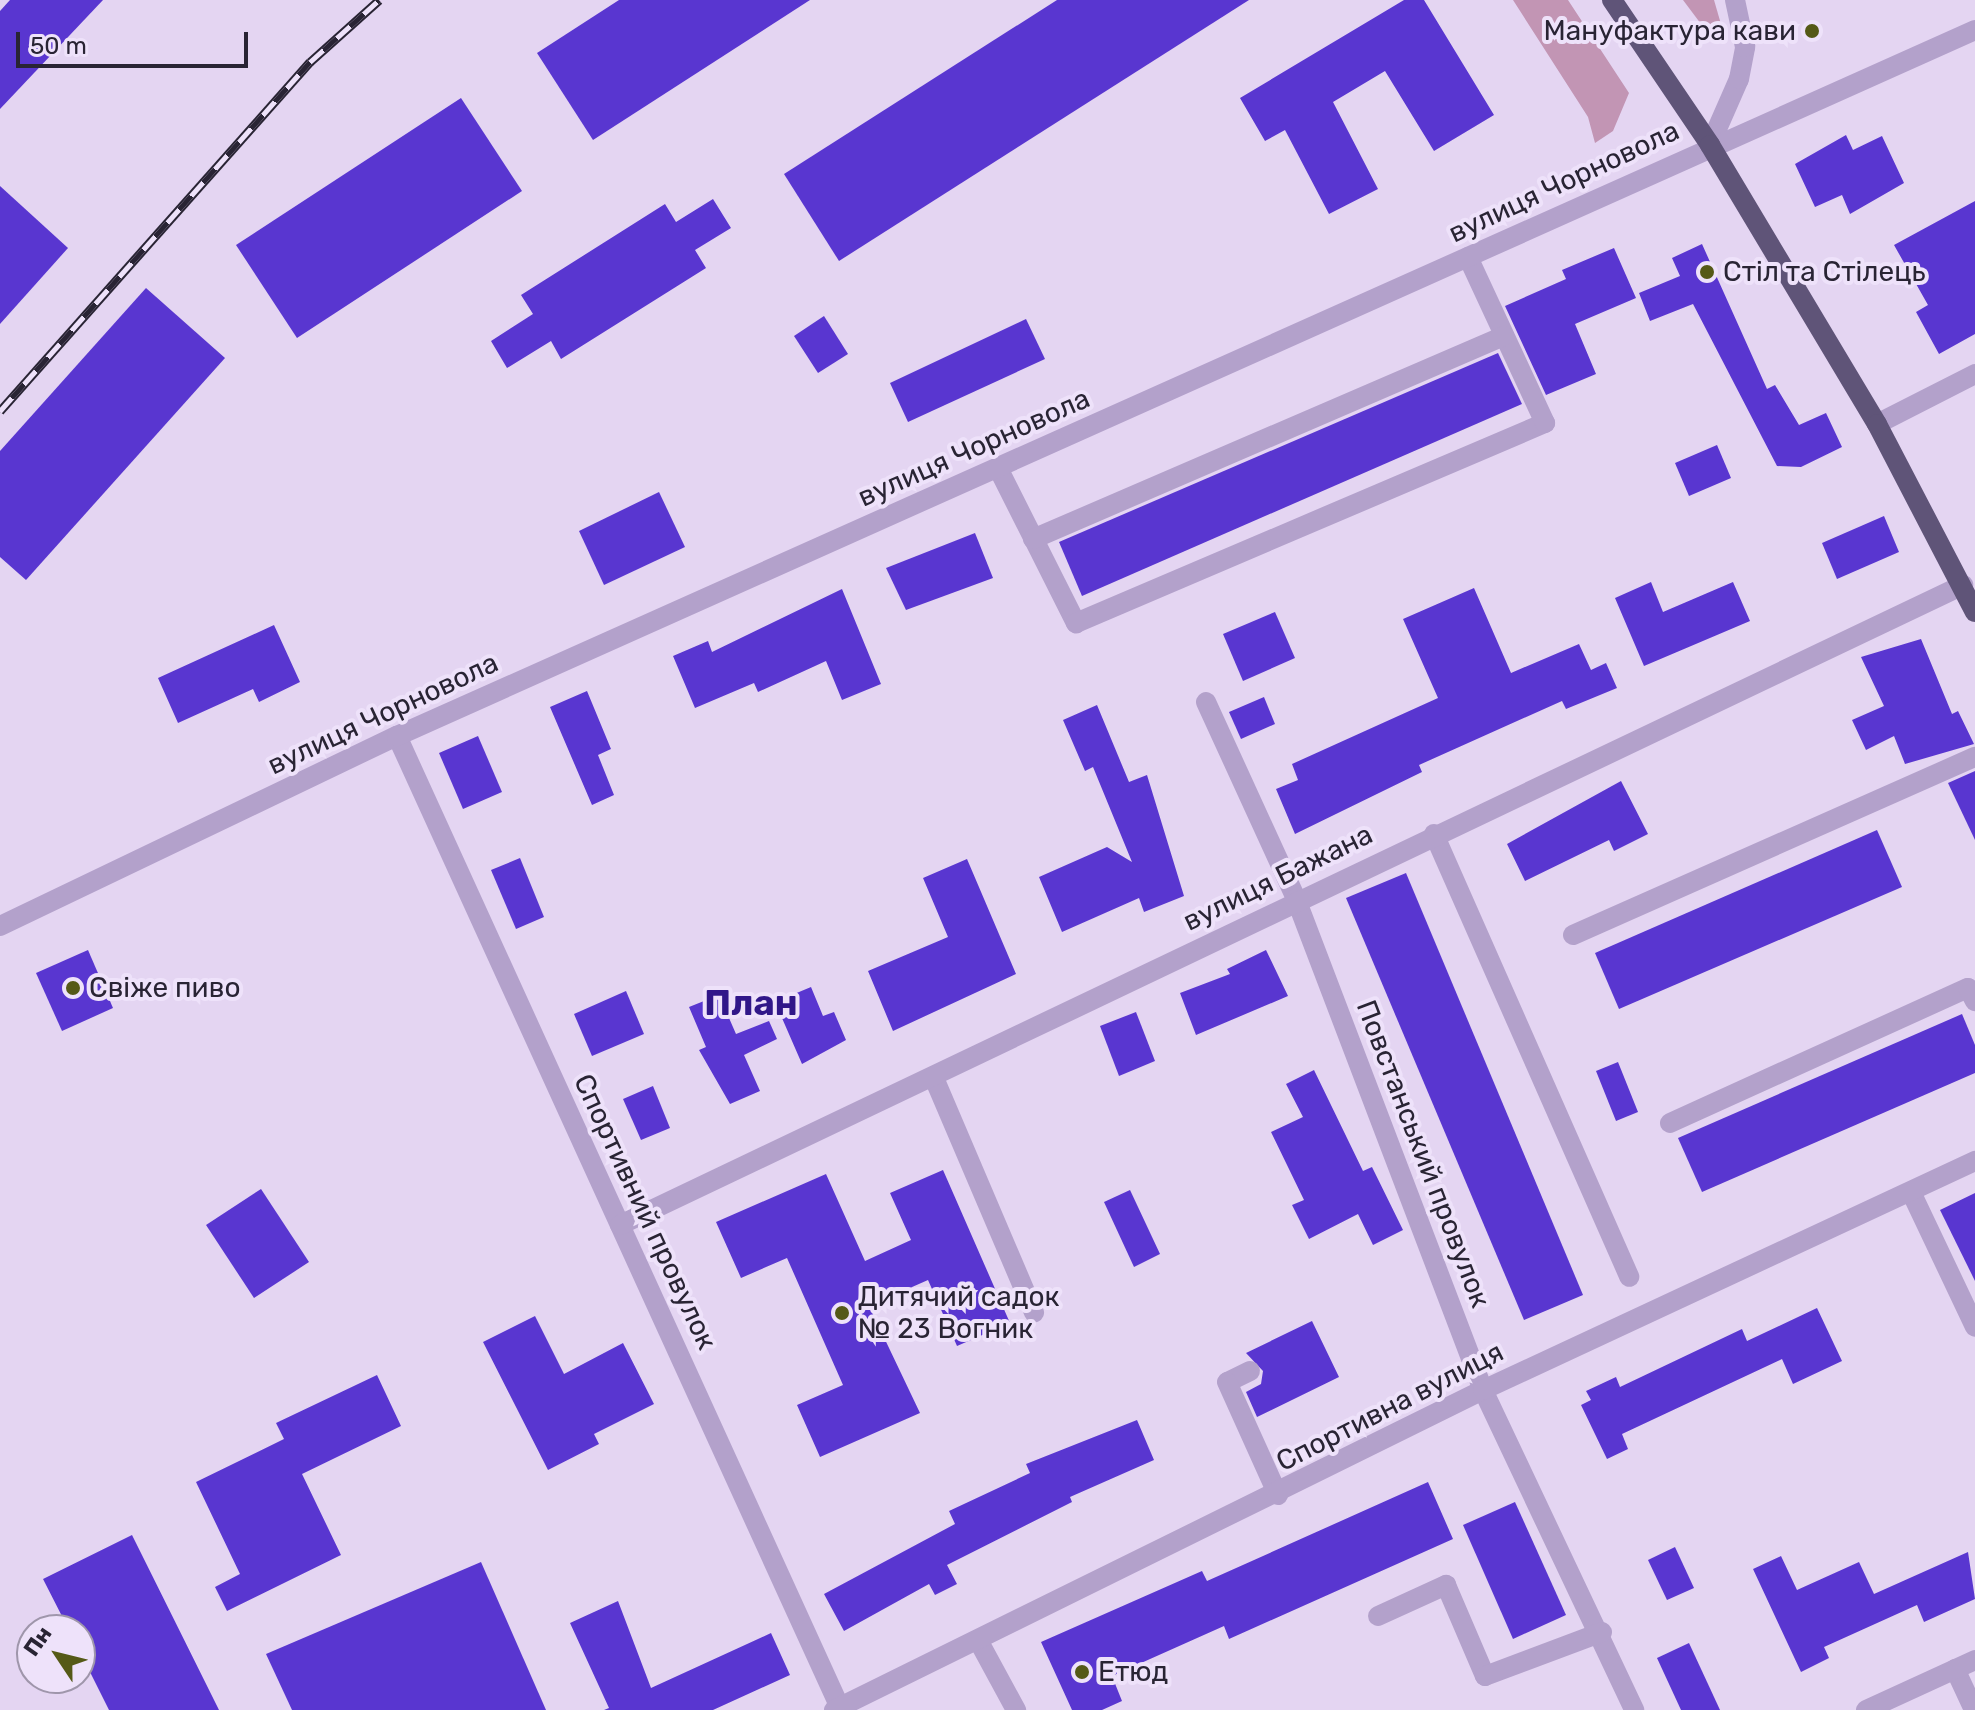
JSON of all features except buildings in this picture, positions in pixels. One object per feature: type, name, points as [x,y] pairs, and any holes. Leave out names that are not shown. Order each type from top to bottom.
[{"type":"main road","points":[[1612,0],[1710,145],[1877,424],[1975,612]]},
{"type":"street","points":[[1710,145],[1739,79],[1745,47],[1735,0]]},
{"type":"street","name":"вулиця Чорновола","points":[[0,926],[397,736],[1468,257],[1710,145],[1975,30]]},
{"type":"street","points":[[998,468],[1076,623],[1530,430],[1545,423],[1468,257]]},
{"type":"street","points":[[1033,539],[1504,336]]},
{"type":"street","points":[[1877,424],[1975,374]]},
{"type":"street","name":"вулиця Бажана","points":[[620,1225],[934,1078],[1296,899],[1963,585]]},
{"type":"street","name":"Повстанський провулок","points":[[1206,702],[1296,899],[1483,1390],[1602,1632],[1634,1710]]},
{"type":"street","name":"Спортивний провулок","points":[[397,736],[838,1709]]},
{"type":"street","points":[[1573,935],[1975,757]]},
{"type":"street","points":[[1434,834],[1629,1277]]},
{"type":"street","points":[[1670,1123],[1968,988],[1975,1001]]},
{"type":"street","points":[[934,1078],[1034,1313]]},
{"type":"street","name":"Спортивна вулиця","points":[[838,1709],[1278,1495],[1483,1390],[1975,1161]]},
{"type":"street","points":[[1911,1192],[1975,1327]]},
{"type":"street","points":[[1250,1371],[1227,1382],[1278,1495]]},
{"type":"street","points":[[1378,1616],[1446,1585],[1485,1676],[1602,1632]]},
{"type":"street","points":[[978,1640],[1016,1710]]},
{"type":"street","points":[[1866,1710],[1975,1660]]},
{"type":"street","points":[[1955,1669],[1974,1710]]},
{"type":"shaded area","points":[[1513,0],[1568,0],[1629,93],[1613,131],[1595,143],[1588,117]]},
{"type":"shaded area","points":[[1683,0],[1714,0],[1725,38],[1710,36]]},
{"type":"railway","points":[[0,411],[310,62],[379,0]]},
{"type":"place","name":"Мануфактура кави","points":[[1812,31]]},
{"type":"place","name":"Стіл та Стілець","points":[[1707,272]]},
{"type":"place","name":"Свіже пиво","points":[[73,988]]},
{"type":"place","name":"Дитячий садок № 23 Вогник","points":[[842,1313]]},
{"type":"place","name":"Етюд","points":[[1082,1672]]},
{"type":"district","name":"План","points":[[751,1003]]}]
